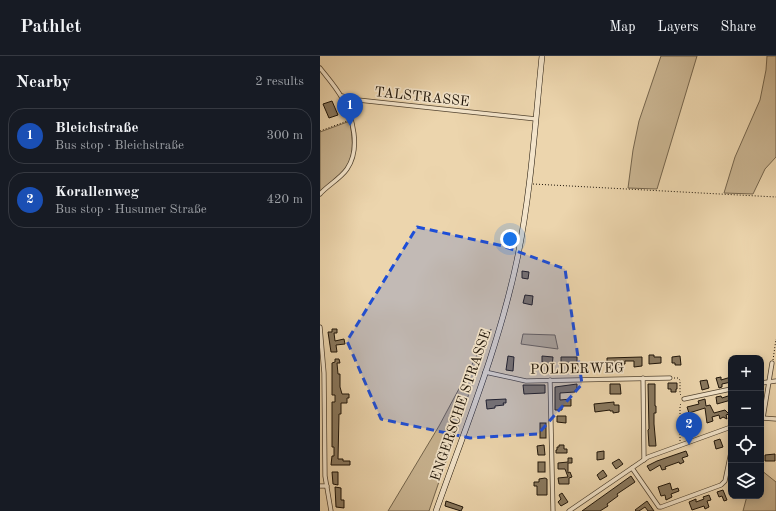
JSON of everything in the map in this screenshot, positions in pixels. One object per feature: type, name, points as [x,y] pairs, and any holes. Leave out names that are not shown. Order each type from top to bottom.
[{"type":"main road","name":"ENGERSCHE STRASSE","points":[[436,511],[485,372],[506,306],[517,261],[529,184],[542,56]]},
{"type":"street","points":[[320,68],[342,96],[349,112],[354,144],[352,161],[345,172],[320,194]]},
{"type":"street","name":"TALSTRASSE","points":[[342,96],[358,100],[536,120]]},
{"type":"street","points":[[349,112],[352,105],[358,100]]},
{"type":"street","points":[[320,327],[324,372],[325,476],[331,511]]},
{"type":"street","points":[[764,408],[772,363]]},
{"type":"street","points":[[320,374],[324,372]]},
{"type":"street","name":"POLDERWEG","points":[[485,372],[526,381],[670,378]]},
{"type":"street","points":[[643,378],[644,460]]},
{"type":"street","points":[[550,380],[553,511]]},
{"type":"street","points":[[764,383],[776,381]]},
{"type":"street","points":[[684,400],[728,390]]},
{"type":"street","points":[[764,418],[776,419]]},
{"type":"street","points":[[570,511],[644,460],[728,428]]},
{"type":"street","points":[[632,468],[659,507],[661,507],[721,485],[725,481],[729,463]]},
{"type":"street","points":[[320,486],[327,486]]},
{"type":"path","points":[[320,131],[351,120]]},
{"type":"path","points":[[529,184],[776,197]]},
{"type":"path","points":[[772,363],[776,339]]},
{"type":"path","points":[[678,378],[680,380],[680,394],[684,400],[680,405],[680,439],[682,445]]},
{"type":"highlighted area","points":[[417,227],[503,246],[565,269],[582,384],[538,434],[470,438],[381,419],[347,341]]},
{"type":"shaded area","points":[[661,56],[697,56],[657,189],[628,188],[633,150],[639,121]]},
{"type":"shaded area","points":[[767,56],[776,56],[776,157],[765,169],[753,194],[724,193],[735,157],[760,100],[766,70]]},
{"type":"shaded area","points":[[350,121],[352,153],[348,165],[320,192],[320,132]]},
{"type":"shaded area","points":[[491,329],[429,511],[388,511],[439,426]]},
{"type":"shaded area","points":[[523,334],[555,335],[558,349],[521,344]]},
{"type":"shaded area","points":[[764,472],[776,482],[776,511],[743,511],[746,499],[764,499]]},
{"type":"building","points":[[332,101],[338,115],[329,118],[323,104]]},
{"type":"building","points":[[522,271],[529,272],[528,279],[522,278]]},
{"type":"building","points":[[525,295],[533,296],[532,305],[523,303]]},
{"type":"building","points":[[332,329],[337,329],[337,333],[334,333],[335,341],[344,339],[345,344],[336,345],[337,352],[331,352],[328,332],[332,332]]},
{"type":"building","points":[[649,355],[661,357],[661,363],[649,364]]},
{"type":"building","points":[[508,356],[514,357],[513,371],[506,370]]},
{"type":"building","points":[[542,356],[553,357],[552,367],[546,367],[546,363],[542,362]]},
{"type":"building","points":[[680,356],[681,365],[675,365],[675,363],[672,363],[672,357]]},
{"type":"building","points":[[561,357],[577,357],[577,371],[568,371],[568,363],[561,363]]},
{"type":"building","points":[[642,357],[642,366],[634,367],[634,361],[625,361],[625,364],[607,365],[607,358]]},
{"type":"building","points":[[335,359],[339,359],[340,363],[337,363],[338,374],[340,374],[340,387],[342,394],[349,394],[347,403],[341,403],[341,414],[339,414],[338,459],[350,461],[350,465],[331,465],[332,456],[334,456],[334,447],[332,447],[332,402],[335,402],[335,395],[332,395],[332,363],[335,362]]},
{"type":"building","points":[[721,377],[721,380],[728,378],[728,383],[722,384],[722,387],[719,388],[716,378]]},
{"type":"building","points":[[707,380],[709,388],[702,390],[700,381]]},
{"type":"building","points":[[668,383],[677,383],[676,392],[671,392],[671,389],[668,389]]},
{"type":"building","points":[[577,384],[577,390],[575,390],[575,392],[560,393],[560,400],[571,399],[571,406],[562,406],[562,410],[555,410],[555,387]]},
{"type":"building","points":[[610,384],[620,384],[621,394],[610,394]]},
{"type":"building","points":[[648,384],[655,384],[656,413],[654,413],[654,424],[656,446],[649,446]]},
{"type":"building","points":[[523,385],[545,385],[545,393],[524,394]]},
{"type":"building","points":[[721,396],[722,398],[728,396],[728,401],[717,404],[716,397]]},
{"type":"building","points":[[506,399],[506,403],[503,403],[504,405],[487,409],[486,400]]},
{"type":"building","points":[[705,399],[706,406],[710,405],[714,413],[725,410],[728,413],[726,415],[727,419],[723,417],[720,419],[719,415],[712,417],[713,421],[707,423],[705,408],[689,413],[687,407],[699,404],[698,401]]},
{"type":"building","points":[[614,402],[614,405],[619,405],[619,412],[613,413],[613,411],[610,410],[595,412],[594,404]]},
{"type":"building","points":[[557,416],[566,416],[566,423],[557,422]]},
{"type":"building","points":[[540,423],[546,423],[546,438],[540,438]]},
{"type":"building","points":[[720,439],[723,447],[716,449],[714,441]]},
{"type":"building","points":[[544,445],[545,455],[538,455],[537,446]]},
{"type":"building","points":[[559,445],[564,445],[564,449],[567,449],[567,453],[556,453]]},
{"type":"building","points":[[604,451],[604,459],[597,460],[597,452]]},
{"type":"building","points":[[686,451],[688,456],[682,458],[684,462],[680,464],[679,462],[665,467],[666,469],[662,470],[660,465],[650,471],[647,466],[657,461]]},
{"type":"building","points":[[775,454],[775,461],[765,461],[765,455]]},
{"type":"building","points":[[568,458],[572,458],[572,463],[568,463],[568,473],[570,472],[572,477],[569,478],[569,484],[559,484],[558,478],[568,477],[565,469],[558,469],[558,463],[568,462]]},
{"type":"building","points":[[619,459],[623,464],[616,469],[612,463]]},
{"type":"building","points":[[538,462],[545,462],[545,472],[538,472]]},
{"type":"building","points":[[603,470],[607,476],[600,480],[597,475]]},
{"type":"building","points":[[332,472],[338,472],[338,485],[333,484]]},
{"type":"building","points":[[631,476],[635,482],[617,494],[618,496],[607,504],[608,506],[600,511],[582,511]]},
{"type":"building","points":[[539,479],[547,479],[547,495],[537,495],[537,486],[534,486],[534,482],[539,482]]},
{"type":"building","points":[[670,483],[672,490],[678,488],[679,491],[671,494],[672,497],[666,500],[665,495],[661,496],[658,487]]},
{"type":"building","points":[[335,487],[341,488],[341,500],[344,500],[344,508],[336,507]]},
{"type":"building","points":[[723,490],[727,500],[724,501],[722,496],[719,497],[717,492]]},
{"type":"building","points":[[562,493],[568,502],[561,506],[558,502],[561,499],[559,495]]},
{"type":"building","points":[[709,495],[711,500],[707,501],[709,507],[705,509],[704,506],[692,510],[689,502],[696,499],[696,502]]},
{"type":"building","points":[[446,501],[463,507],[461,511],[445,506]]},
{"type":"building","points":[[647,501],[654,511],[648,511],[645,507],[639,511],[635,510]]},
{"type":"place","name":"Bleichstraße","points":[[350,126]]},
{"type":"place","name":"Korallenweg","points":[[689,445]]}]
